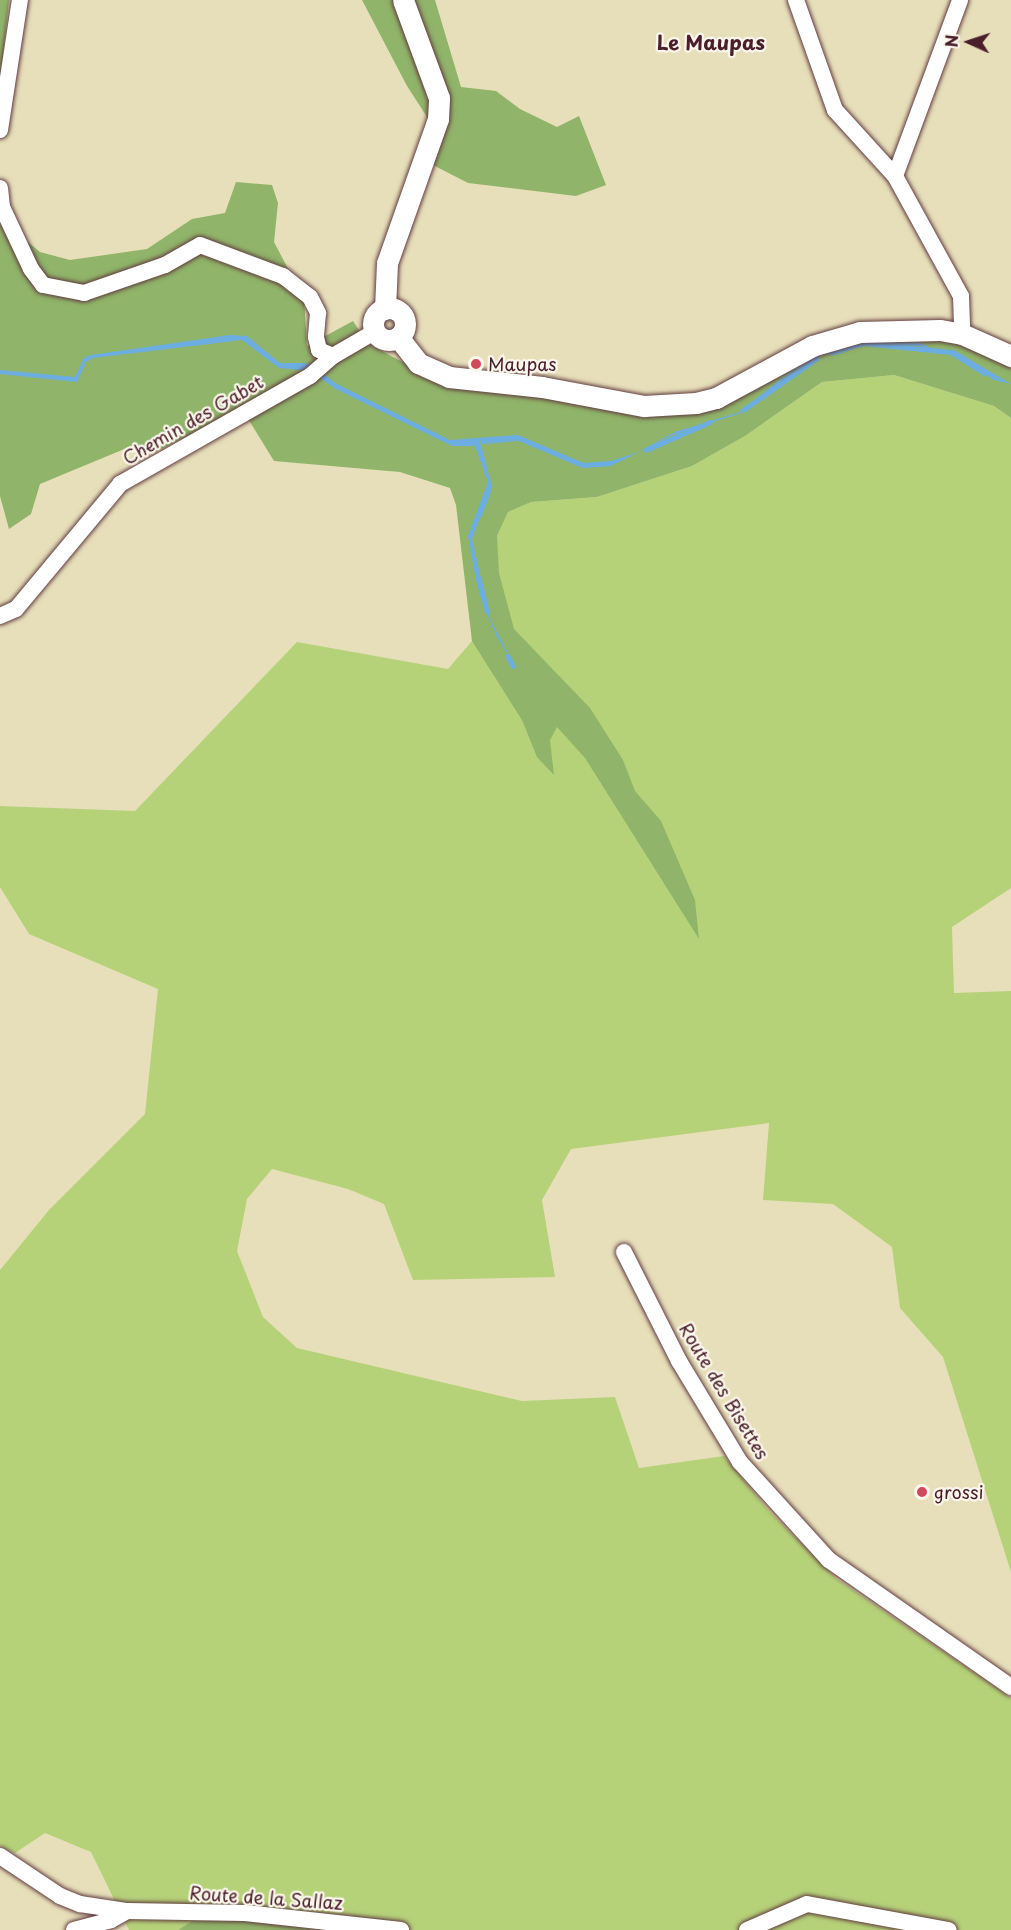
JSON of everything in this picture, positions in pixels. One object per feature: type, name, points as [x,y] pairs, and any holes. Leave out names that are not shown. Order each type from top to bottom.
[{"type":"street","points":[[0,130],[20,0]]},
{"type":"street","points":[[385,309],[397,310],[404,317],[405,327],[398,337],[386,340],[376,331],[375,318],[385,309],[387,263],[438,119],[439,98],[403,0]]},
{"type":"street","points":[[796,0],[835,111],[895,176],[962,296],[962,334]]},
{"type":"street","points":[[895,176],[960,0]]},
{"type":"street","points":[[0,188],[2,207],[31,269],[43,285],[84,293],[165,265],[200,245],[283,276],[310,297],[318,313],[316,337],[322,366]]},
{"type":"street","points":[[398,337],[418,363],[449,377],[542,387],[606,402],[653,406],[696,404],[716,398],[805,349],[860,332],[918,328],[962,334],[1011,356]]},
{"type":"street","name":"Chemin des Gabet","points":[[0,616],[16,609],[120,484],[322,366],[376,331]]},
{"type":"street","name":"Route des Bisettes","points":[[624,1252],[679,1361],[747,1469],[829,1560],[1011,1687]]},
{"type":"street","name":"Route de la Sallaz","points":[[0,1856],[60,1896],[80,1904],[127,1911],[245,1913],[401,1930]]},
{"type":"street","points":[[747,1930],[807,1904],[949,1930]]},
{"type":"street","points":[[74,1930],[111,1920],[127,1911]]},
{"type":"green space","points":[[0,0],[9,0],[0,82]]},
{"type":"green space","points":[[362,0],[435,0],[461,87],[496,91],[520,109],[557,127],[579,116],[606,185],[576,196],[468,183],[433,165],[442,140],[407,86]]},
{"type":"green space","points":[[236,182],[272,185],[278,203],[274,242],[304,299],[307,346],[353,321],[368,344],[443,383],[692,411],[798,351],[910,330],[1011,358],[1011,418],[994,406],[894,375],[822,382],[745,436],[692,466],[597,497],[531,502],[508,512],[497,536],[499,573],[514,629],[590,708],[623,760],[635,791],[661,821],[695,900],[699,939],[585,758],[557,727],[550,740],[554,775],[537,757],[522,720],[472,641],[456,505],[450,488],[400,472],[274,461],[250,422],[237,412],[153,453],[134,445],[40,484],[31,514],[9,529],[0,496],[0,219],[40,252],[70,260],[147,249],[192,219],[225,213]]},
{"type":"green space","points":[[894,375],[994,406],[1011,418],[1011,888],[952,927],[954,993],[1011,991],[1011,1572],[943,1357],[900,1308],[892,1247],[833,1204],[763,1200],[769,1123],[571,1149],[542,1200],[555,1277],[413,1280],[384,1204],[348,1189],[272,1169],[247,1199],[237,1251],[263,1317],[297,1348],[522,1401],[615,1397],[639,1468],[724,1456],[769,1511],[837,1579],[1011,1698],[1011,1930],[343,1930],[192,1921],[178,1930],[129,1930],[91,1852],[45,1833],[15,1853],[0,1846],[0,1270],[49,1210],[145,1114],[158,989],[29,934],[0,887],[0,806],[135,811],[297,642],[448,669],[472,641],[497,536],[508,512],[531,502],[597,497],[692,466],[745,436],[822,382]]},
{"type":"green space","points":[[226,1919],[343,1930],[178,1930],[192,1921]]},
{"type":"water","points":[[230,335],[247,336],[280,363],[305,363],[316,367],[335,383],[450,440],[518,435],[583,463],[601,464],[636,453],[675,432],[740,412],[796,367],[823,351],[837,354],[865,342],[921,343],[938,352],[954,350],[1011,384],[994,380],[953,352],[937,354],[921,346],[865,344],[837,355],[824,354],[796,369],[741,413],[673,435],[617,463],[601,467],[584,465],[520,438],[480,441],[492,486],[472,539],[490,619],[515,666],[497,637],[482,602],[468,536],[488,482],[475,446],[452,446],[336,389],[310,371],[279,368],[242,340],[93,358],[86,362],[77,382],[0,374],[0,370],[75,377],[84,358],[91,355]]},
{"type":"waterway","points":[[829,352],[864,343],[951,352],[985,373]]},
{"type":"waterway","points":[[743,410],[817,358]]},
{"type":"waterway","points":[[646,450],[710,422]]},
{"type":"waterway","points":[[483,441],[519,438],[583,465],[610,463]]},
{"type":"waterway","points":[[479,515],[488,492]]},
{"type":"waterway","points":[[479,578],[487,611]]},
{"type":"waterway","points":[[508,656],[513,666]]},
{"type":"place","name":"Maupas","points":[[476,364]]},
{"type":"place","name":"grossi","points":[[922,1492]]},
{"type":"district","name":"Le Maupas","points":[[711,42]]}]
